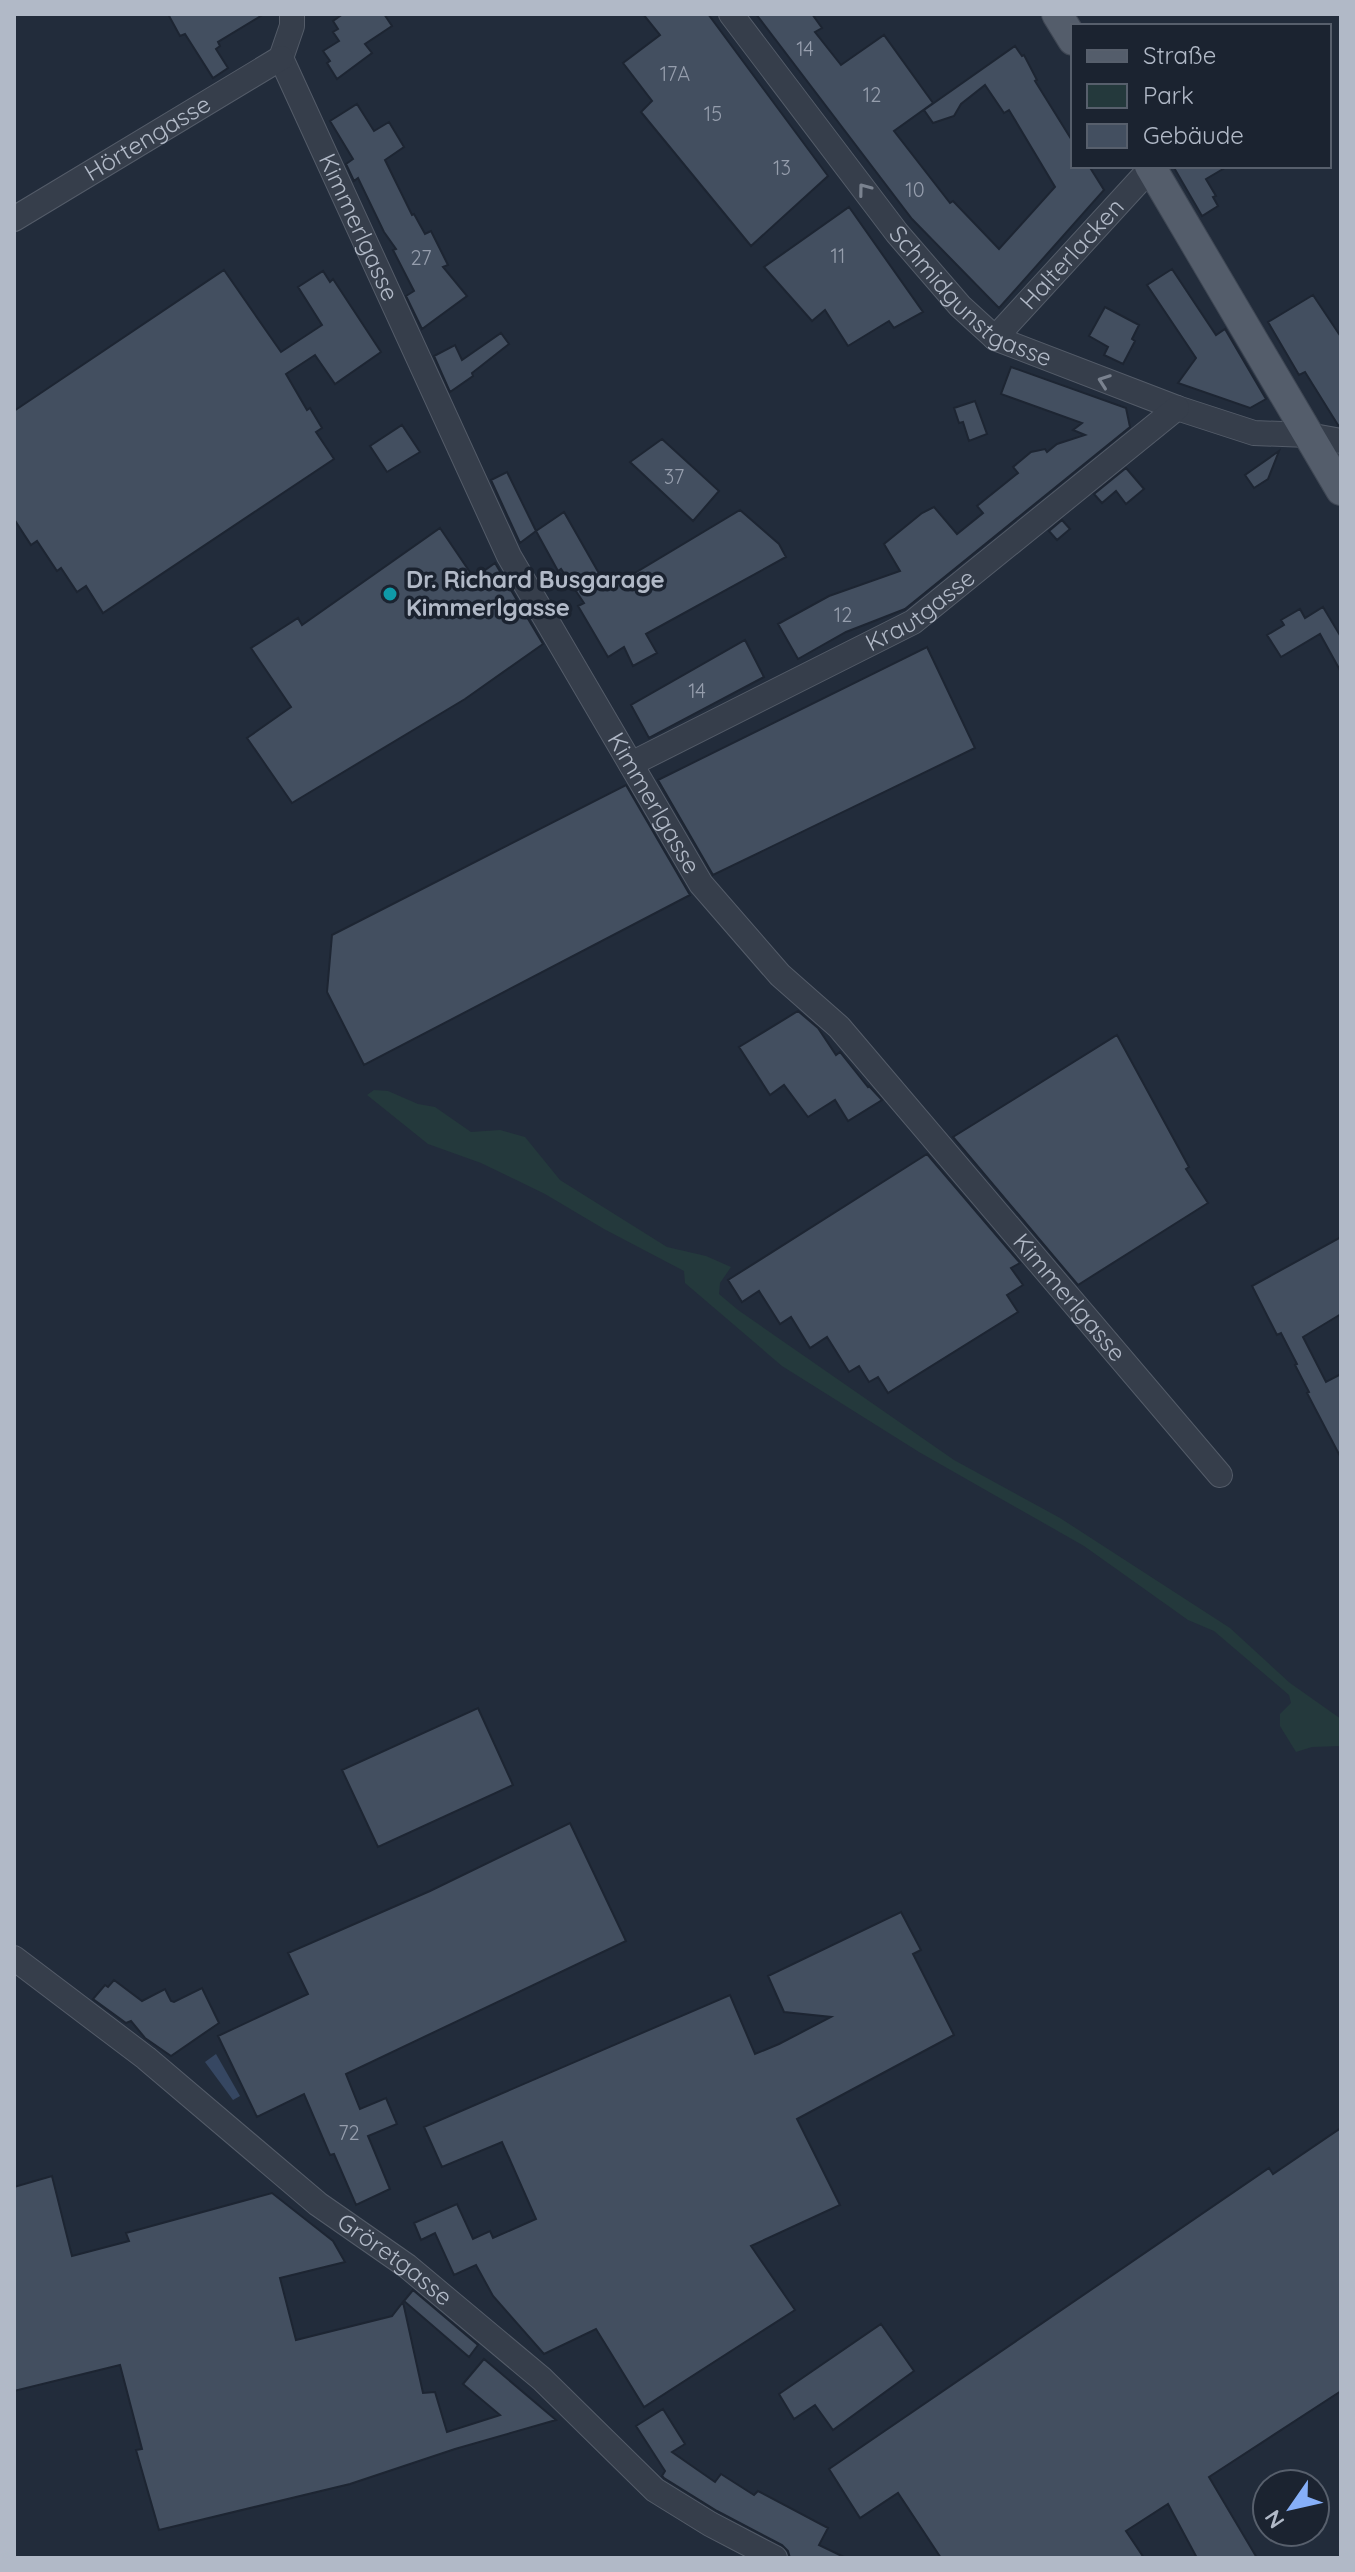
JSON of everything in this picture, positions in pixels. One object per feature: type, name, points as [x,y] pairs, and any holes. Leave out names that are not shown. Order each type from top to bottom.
[{"type":"main road","points":[[1057,14],[1071,37]]},
{"type":"main road","points":[[1151,168],[1341,490]]},
{"type":"street","points":[[281,58],[292,26],[292,14]]},
{"type":"street","name":"Schmidgunstgasse","points":[[731,14],[897,233],[960,306],[995,338],[1177,408],[1254,433],[1308,435],[1341,441]]},
{"type":"street","name":"Hörtengasse","points":[[14,219],[281,58]]},
{"type":"street","name":"Kimmerlgasse","points":[[281,58],[509,556],[701,884],[780,975],[839,1027],[1220,1475]]},
{"type":"street","name":"Halterlacken","points":[[995,338],[1149,168]]},
{"type":"street","name":"Krautgasse","points":[[631,764],[913,622],[1177,408]]},
{"type":"street","name":"Gröretgasse","points":[[14,1958],[146,2058],[318,2204],[407,2266],[542,2379],[655,2490],[710,2524],[775,2558]]},
{"type":"green space","points":[[374,1090],[388,1091],[418,1104],[435,1107],[471,1132],[500,1130],[525,1137],[560,1180],[667,1247],[706,1256],[731,1267],[720,1283],[719,1294],[738,1310],[954,1460],[1060,1518],[1230,1628],[1290,1683],[1341,1719],[1341,1746],[1312,1747],[1296,1752],[1280,1726],[1280,1714],[1291,1703],[1289,1695],[1214,1631],[1188,1620],[1084,1546],[919,1452],[782,1366],[685,1283],[684,1271],[545,1194],[481,1163],[428,1144],[367,1095]]},
{"type":"water","points":[[216,2054],[240,2096],[233,2100],[205,2062]]},
{"type":"building","points":[[168,14],[264,14],[218,42],[220,46],[216,49],[228,68],[213,78],[185,34],[180,36]]},
{"type":"building","points":[[343,14],[384,14],[392,26],[365,44],[372,53],[337,79],[323,51],[339,41],[333,32],[338,29],[333,21]]},
{"type":"building","points":[[643,14],[708,14],[828,176],[751,246],[641,112],[652,101],[623,63],[660,35]]},
{"type":"building","points":[[756,14],[812,14],[822,28],[815,32],[841,65],[884,35],[933,103],[894,131],[950,203],[953,201],[999,249],[1055,187],[1009,110],[1004,113],[985,85],[961,104],[954,116],[933,123],[924,110],[1015,46],[1024,55],[1035,81],[1071,139],[1071,168],[1090,168],[1104,190],[999,308],[912,219]]},
{"type":"building","points":[[357,104],[374,131],[389,122],[404,147],[385,160],[412,215],[425,234],[431,231],[448,265],[443,267],[467,296],[422,329],[406,296],[414,291],[393,250],[396,249],[384,232],[358,178],[354,181],[346,164],[353,159],[330,121]]},
{"type":"building","points":[[1174,168],[1225,168],[1206,179],[1218,206],[1202,216]]},
{"type":"building","points":[[849,207],[923,312],[894,328],[889,321],[848,346],[825,310],[812,321],[764,267]]},
{"type":"building","points":[[1172,269],[1216,335],[1225,329],[1266,399],[1250,408],[1178,383],[1196,358],[1147,285]]},
{"type":"building","points":[[224,270],[281,352],[322,325],[298,287],[323,271],[330,282],[333,279],[381,352],[335,384],[315,355],[286,374],[307,410],[310,408],[322,428],[316,432],[334,459],[103,613],[86,586],[77,592],[61,568],[57,571],[37,541],[31,545],[14,519],[14,411]]},
{"type":"building","points":[[1313,295],[1341,337],[1341,426],[1305,372],[1299,375],[1268,322]]},
{"type":"building","points":[[1105,307],[1139,325],[1123,364],[1104,355],[1108,347],[1089,336]]},
{"type":"building","points":[[501,333],[509,344],[450,392],[434,356],[455,345],[462,360]]},
{"type":"building","points":[[1011,367],[1126,408],[1130,427],[905,609],[846,632],[798,659],[778,624],[829,596],[900,571],[884,544],[922,513],[934,507],[957,534],[983,513],[977,506],[1018,473],[1013,467],[1031,452],[1045,449],[1047,452],[1057,444],[1085,435],[1073,430],[1082,423],[1001,394]]},
{"type":"building","points":[[975,401],[987,434],[969,441],[963,422],[959,423],[954,408]]},
{"type":"building","points":[[402,425],[420,452],[387,472],[370,446]]},
{"type":"building","points":[[662,439],[719,491],[693,521],[630,462]]},
{"type":"building","points":[[1279,451],[1268,479],[1254,488],[1245,475]]},
{"type":"building","points":[[1126,468],[1144,489],[1126,504],[1116,491],[1102,503],[1094,494]]},
{"type":"building","points":[[507,472],[536,531],[520,543],[491,480]]},
{"type":"building","points":[[740,510],[779,544],[786,557],[646,634],[657,653],[633,666],[624,647],[608,657],[578,606],[584,603],[561,569],[558,571],[536,531],[564,512],[608,589]]},
{"type":"building","points":[[1062,520],[1070,529],[1057,540],[1049,531]]},
{"type":"building","points":[[440,528],[474,578],[495,563],[543,644],[465,699],[292,803],[247,738],[291,707],[251,648],[298,618],[302,625]]},
{"type":"building","points":[[1323,607],[1341,637],[1341,672],[1320,634],[1281,657],[1267,635],[1284,625],[1281,620],[1300,609],[1305,618]]},
{"type":"building","points":[[745,640],[764,677],[649,738],[631,705]]},
{"type":"building","points":[[927,647],[975,748],[713,875],[658,780]]},
{"type":"building","points":[[626,785],[690,895],[364,1065],[327,992],[332,935]]},
{"type":"building","points":[[798,1011],[818,1028],[836,1055],[840,1052],[882,1100],[848,1121],[835,1100],[808,1117],[784,1085],[770,1095],[739,1047]]},
{"type":"building","points":[[1117,1035],[1189,1167],[1186,1169],[1208,1203],[1078,1285],[953,1137]]},
{"type":"building","points":[[927,1154],[1020,1263],[1011,1268],[1023,1285],[1007,1295],[1018,1312],[888,1393],[878,1377],[869,1382],[859,1366],[849,1372],[827,1337],[810,1348],[791,1317],[780,1324],[759,1291],[742,1302],[728,1280]]},
{"type":"building","points":[[1341,1237],[1341,1314],[1303,1337],[1326,1382],[1341,1374],[1341,1458],[1307,1393],[1281,1333],[1277,1335],[1252,1286]]},
{"type":"building","points":[[478,1708],[513,1785],[378,1847],[342,1770]]},
{"type":"building","points":[[570,1823],[626,1941],[346,2074],[360,2109],[386,2098],[397,2124],[368,2136],[390,2189],[356,2205],[304,2094],[257,2117],[218,2036],[308,1994],[288,1953],[430,1891]]},
{"type":"building","points":[[901,1912],[921,1950],[913,1954],[954,2035],[797,2119],[840,2205],[751,2246],[795,2310],[644,2407],[596,2329],[544,2354],[493,2296],[476,2265],[454,2275],[435,2233],[421,2240],[414,2223],[457,2204],[473,2239],[490,2231],[493,2238],[536,2219],[502,2142],[442,2167],[424,2127],[730,1995],[755,2054],[779,2044],[831,2017],[784,2012],[768,1976]]},
{"type":"building","points":[[114,1980],[142,2001],[165,1989],[174,2002],[202,1988],[219,2023],[171,2056],[145,2038],[131,2021],[126,2023],[93,1999]]},
{"type":"building","points":[[1341,2128],[1341,2391],[1209,2477],[1257,2558],[1197,2558],[1168,2504],[1126,2531],[1144,2558],[941,2558],[898,2493],[860,2518],[829,2469],[1269,2168],[1273,2174]]},
{"type":"building","points":[[52,2176],[72,2256],[129,2241],[126,2233],[272,2193],[333,2241],[345,2262],[280,2278],[296,2340],[392,2316],[403,2302],[423,2393],[435,2392],[447,2432],[500,2415],[463,2384],[484,2359],[556,2420],[350,2484],[159,2530],[136,2450],[142,2449],[120,2365],[14,2391],[14,2187]]},
{"type":"building","points":[[413,2290],[478,2345],[469,2357],[404,2301]]},
{"type":"building","points":[[881,2324],[914,2371],[833,2430],[815,2405],[794,2419],[779,2394]]},
{"type":"building","points":[[663,2409],[685,2444],[672,2452],[715,2482],[721,2474],[754,2495],[758,2491],[828,2528],[819,2545],[846,2558],[790,2558],[782,2545],[717,2511],[664,2478],[665,2471],[636,2426]]},
{"type":"place","name":"Dr. Richard Busgarage Kimmerlgasse","points":[[390,594]]}]
